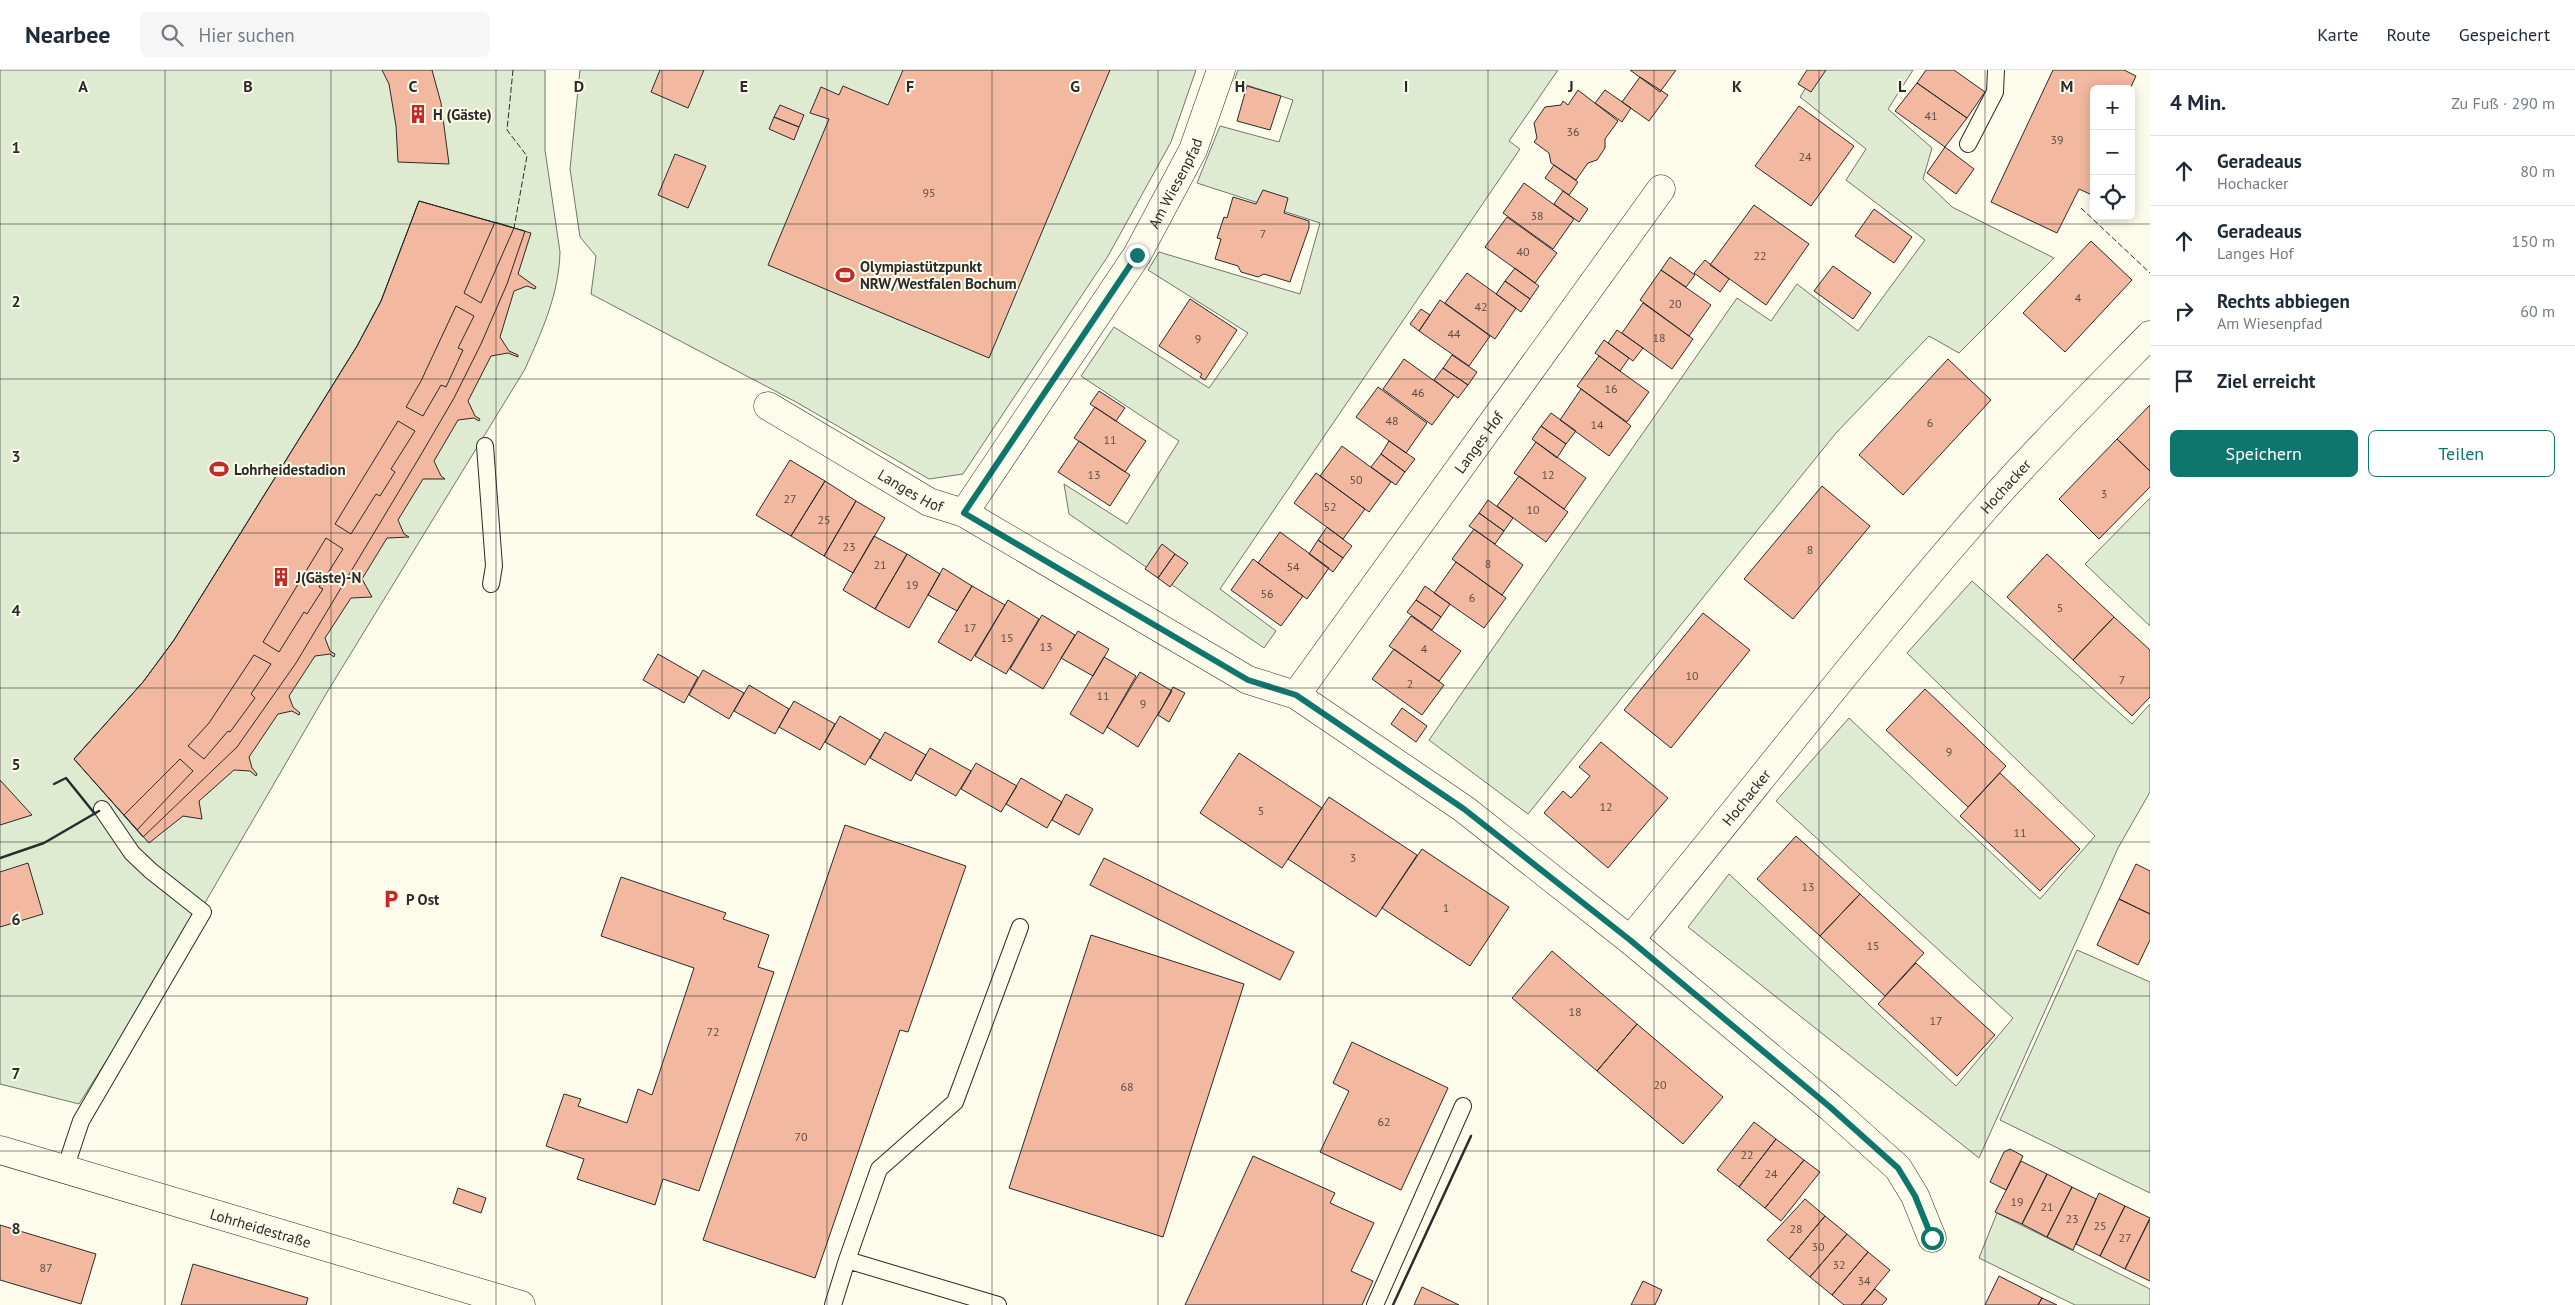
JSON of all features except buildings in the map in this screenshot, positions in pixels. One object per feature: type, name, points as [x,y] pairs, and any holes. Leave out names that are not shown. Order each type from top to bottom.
[{"type":"street","name":"Am Wiesenpfad","points":[[964,513],[1137,255],[1193,150],[1221,70]]},
{"type":"street","name":"Langes Hof","points":[[1296,695],[1661,188]]},
{"type":"street","name":"Hochacker","points":[[1630,940],[1752,792],[1878,634],[1986,506],[2037,450],[2150,335]]},
{"type":"street","name":"Langes Hof","points":[[768,406],[929,502],[964,513],[1248,680],[1296,695],[1464,809],[1630,940]]},
{"type":"street","points":[[1630,940],[1830,1107],[1898,1168],[1915,1196],[1932,1238]]},
{"type":"street","name":"Lohrheidestraße","points":[[0,1150],[522,1305]]},
{"type":"lane","points":[[1968,144],[1994,92],[1996,70]]},
{"type":"lane","points":[[485,446],[494,566],[491,584]]},
{"type":"lane","points":[[64,1169],[82,1121],[203,912],[132,854],[102,809]]},
{"type":"lane","points":[[833,1305],[879,1169],[955,1102],[1020,926]]},
{"type":"lane","points":[[1375,1305],[1463,1106]]},
{"type":"lane","points":[[847,1260],[998,1305]]},
{"type":"green space","name":"Lohrheidestadion","points":[[0,70],[545,70],[545,150],[560,252],[553,297],[525,369],[326,694],[195,920],[79,1104],[0,1084]]},
{"type":"green space","name":"Olympiastützpunkt NRW/Westfalen Bochum","points":[[580,70],[1196,70],[1171,142],[1108,256],[963,474],[929,479],[796,402],[591,294],[596,256],[580,237],[570,169]]},
{"type":"green space","points":[[1238,70],[1558,70],[1509,141],[1520,149],[1220,589],[1276,631],[1264,648],[1069,514],[1064,484],[1127,524],[1179,441],[1081,376],[1114,327],[1209,388],[1248,333],[1148,270],[1159,252],[1300,294],[1320,223],[1197,183],[1220,126],[1279,142],[1293,100],[1234,81]]},
{"type":"green space","points":[[1817,70],[1913,70],[1888,109],[1932,148],[1923,179],[1952,207],[2054,258],[1959,353],[1929,336],[1836,433],[1528,814],[1429,740],[1737,298],[1771,321],[1797,284],[1858,331],[1925,240],[1846,180],[1866,149],[1800,97]]},
{"type":"green space","points":[[2150,498],[2150,626],[2085,564]]},
{"type":"green space","points":[[1972,581],[2132,724],[2150,704],[2150,792],[2118,848],[1979,1158],[1688,927],[1729,874],[1956,1086],[2013,1018],[1776,801],[1849,718],[2040,899],[2095,836],[1907,653]]},
{"type":"green space","points":[[2077,950],[2150,982],[2150,1193],[2000,1120]]},
{"type":"green space","points":[[1997,1213],[2150,1289],[2150,1305],[2075,1305],[1979,1258]]},
{"type":"fence","points":[[513,70],[507,130],[527,156],[514,228]]},
{"type":"fence","points":[[2081,208],[2150,273]]},
{"type":"wall","points":[[54,784],[66,778],[95,814]]},
{"type":"wall","points":[[0,858],[44,843],[99,811]]},
{"type":"wall","points":[[1393,1305],[1471,1136]]},
{"type":"place","name":"H (Gäste)","points":[[418,114]]},
{"type":"place","name":"Olympiastützpunkt NRW/Westfalen Bochum","points":[[845,275]]},
{"type":"place","name":"Lohrheidestadion","points":[[219,469]]},
{"type":"place","name":"J(Gäste)-N","points":[[281,577]]},
{"type":"place","name":"P Ost","points":[[391,899]]},
{"type":"route","points":[[1137,255],[964,513],[1213,661],[1248,680],[1296,695],[1464,809],[1630,940],[1830,1107],[1898,1168],[1915,1196],[1932,1238]]}]
